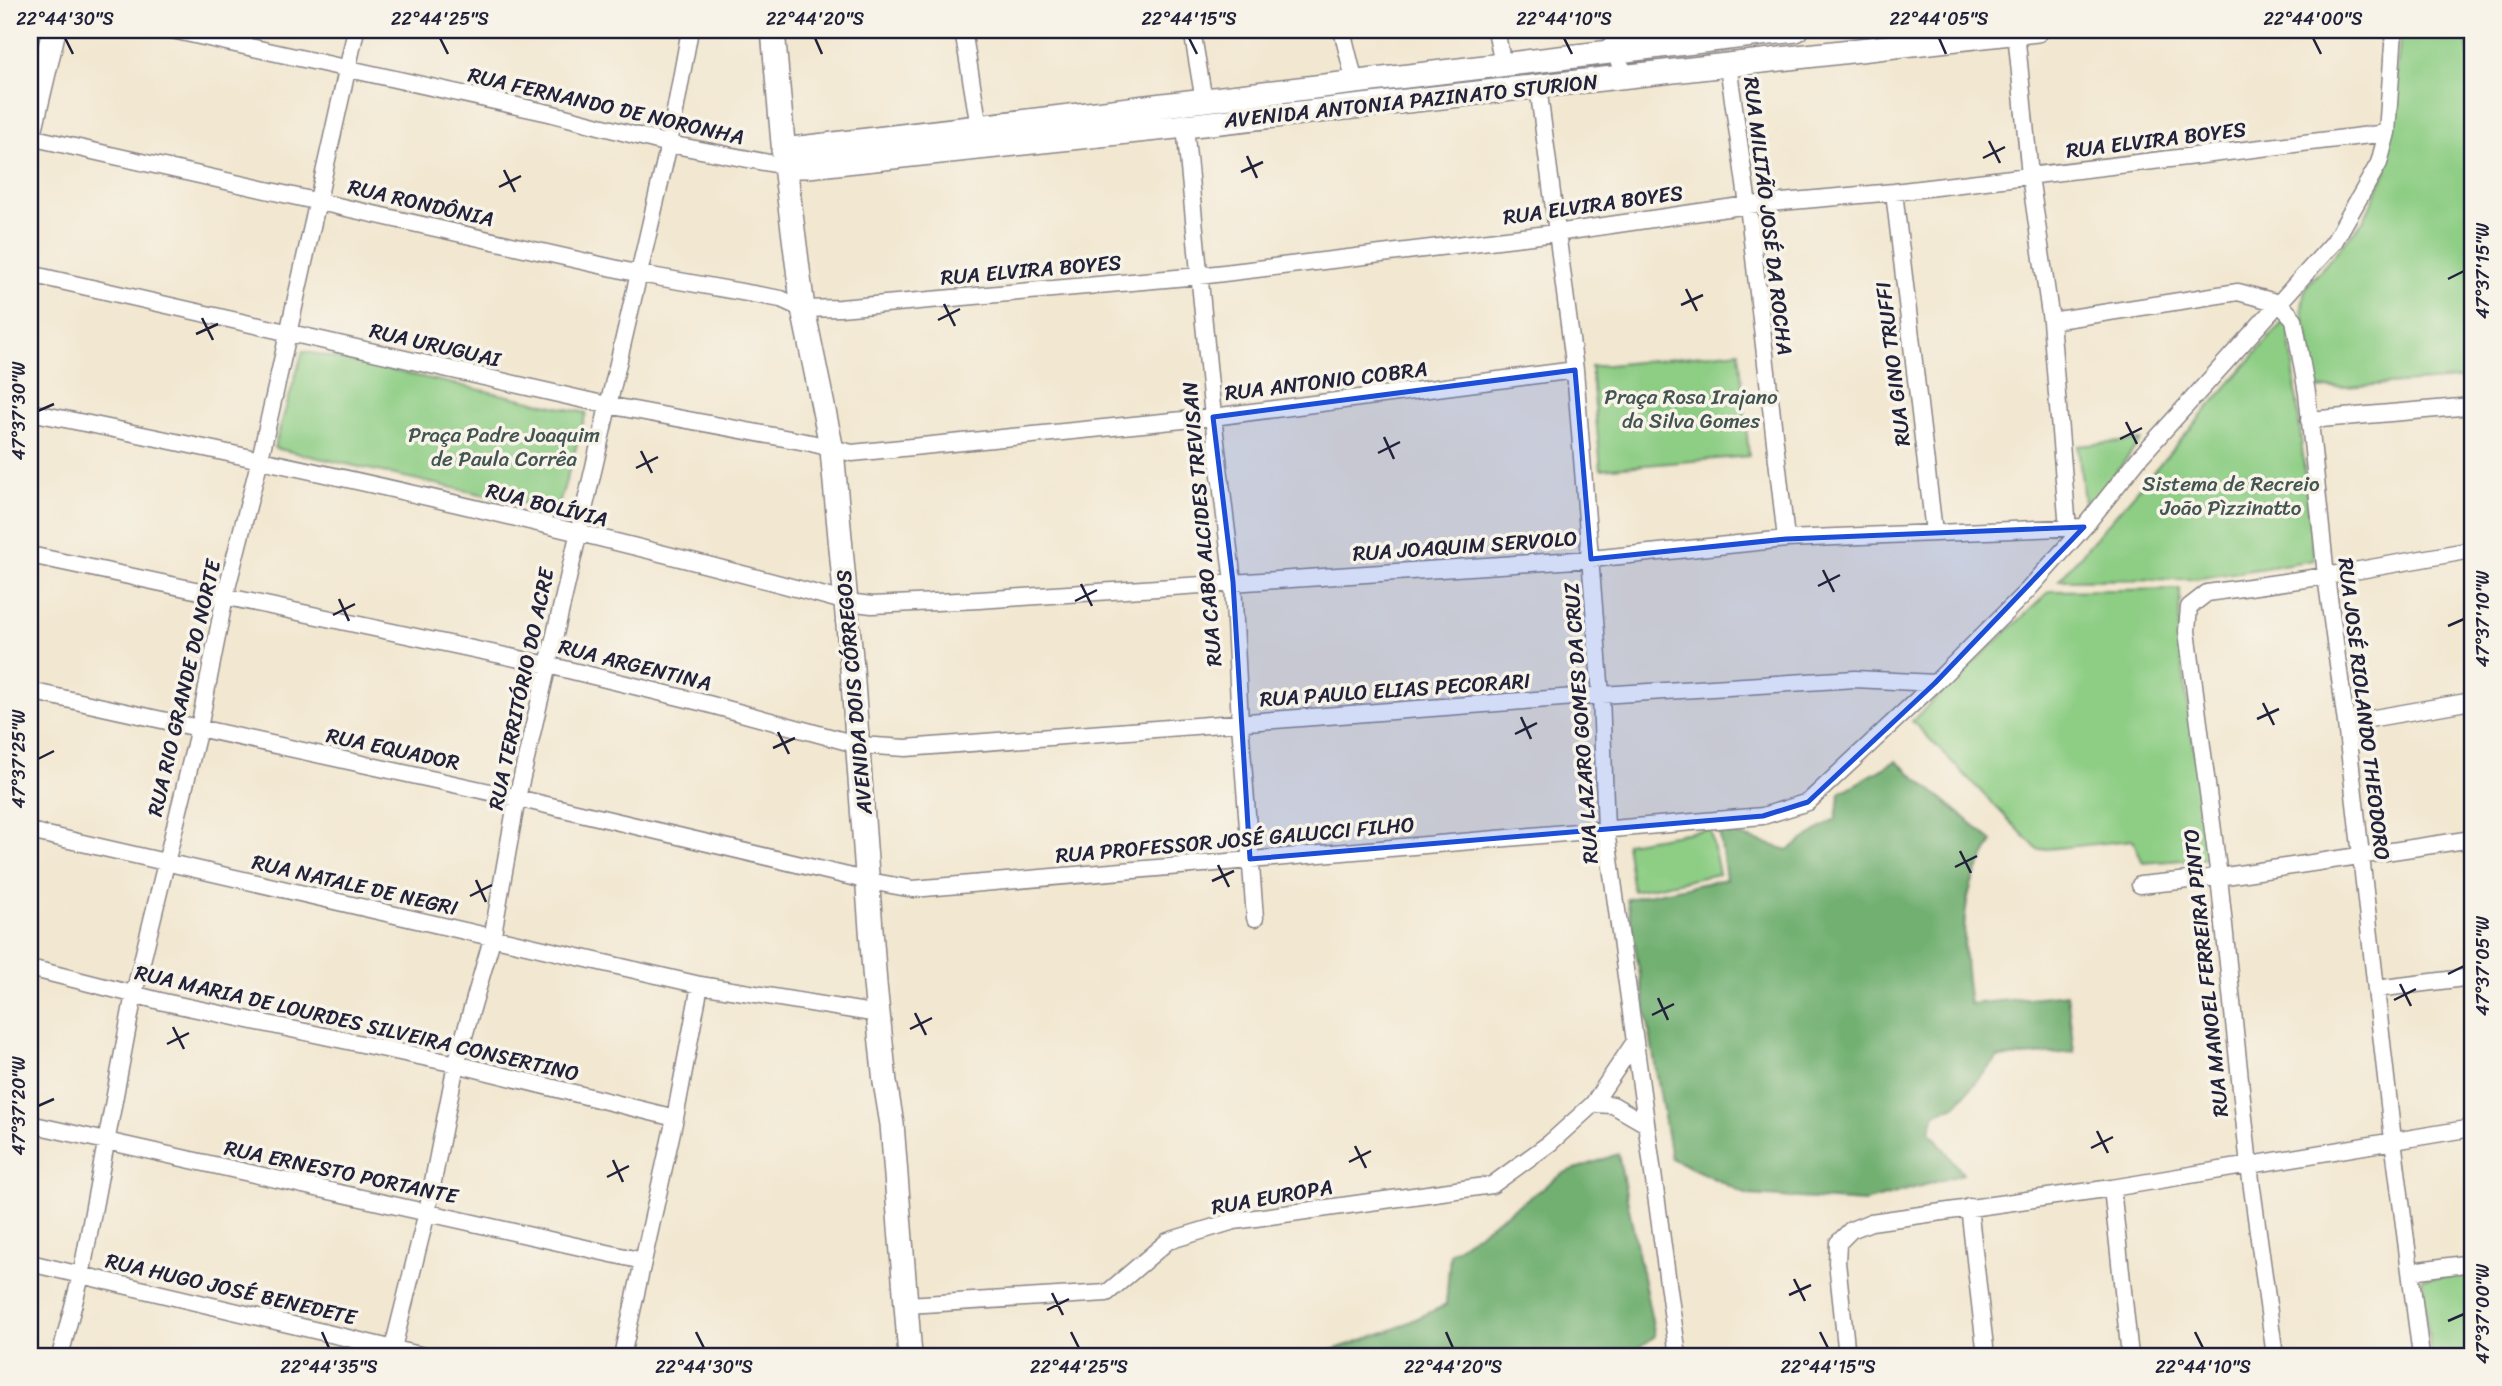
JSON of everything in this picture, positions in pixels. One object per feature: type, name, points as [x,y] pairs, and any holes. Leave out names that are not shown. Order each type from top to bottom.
[{"type":"main road","points":[[30,135],[54,30]]},
{"type":"main road","name":"AVENIDA DOIS CÓRREGOS","points":[[774,30],[784,158],[803,309],[832,450],[859,745],[878,1014],[884,1082],[892,1124],[910,1356]]},
{"type":"main road","points":[[1728,65],[1760,58],[1782,31]]},
{"type":"main road","name":"AVENIDA ANTONIA PAZINATO STURION","points":[[784,158],[979,127],[1503,65],[1613,41],[1782,31]]},
{"type":"main road","name":"AVENIDA ANTONIA PAZINATO STURION","points":[[784,158],[810,166],[2027,31]]},
{"type":"main road","points":[[1185,126],[1203,101],[1228,121]]},
{"type":"street","name":"RUA FERNANDO DE NORONHA","points":[[172,30],[549,113],[669,144],[784,158]]},
{"type":"street","name":"RUA RIO GRANDE DO NORTE","points":[[60,1356],[81,1276],[134,994],[199,728],[225,596],[260,459],[356,30]]},
{"type":"street","name":"RUA TERRITÓRIO DO ACRE","points":[[392,1352],[427,1212],[456,1064],[492,939],[517,798],[607,405],[640,274],[669,144],[690,30]]},
{"type":"street","points":[[963,30],[979,127]]},
{"type":"street","points":[[1192,30],[1203,101]]},
{"type":"street","points":[[1342,30],[1355,82]]},
{"type":"street","points":[[1496,30],[1503,65]]},
{"type":"street","name":"RUA PROFESSOR JOSÉ GALUCCI FILHO","points":[[869,881],[913,889],[1763,816],[1808,802],[1935,683],[2027,591],[2076,528],[2333,242],[2379,163],[2387,134],[2394,30]]},
{"type":"street","points":[[2027,31],[2029,176],[2051,321],[2076,528]]},
{"type":"street","points":[[1613,41],[1623,72],[1629,76]]},
{"type":"street","name":"RUA MILITÃO JOSÉ DA ROCHA","points":[[1728,65],[1748,205],[1786,538]]},
{"type":"street","name":"RUA LAZARO GOMES DA CRUZ","points":[[1538,86],[1575,370],[1601,695],[1606,830],[1678,1356]]},
{"type":"street","name":"RUA CABO ALCIDES TREVISAN","points":[[1185,126],[1213,417],[1233,582],[1240,723],[1255,918]]},
{"type":"street","name":"RUA ELVIRA BOYES","points":[[803,309],[840,309],[1199,276],[1556,233],[1748,205],[1894,192],[2387,134]]},
{"type":"street","name":"RUA RONDÔNIA","points":[[30,135],[640,274],[780,299],[803,309]]},
{"type":"street","name":"RUA GINO TRUFFI","points":[[1894,192],[1934,532]]},
{"type":"street","name":"RUA URUGUAI","points":[[30,274],[607,405],[811,443],[832,450]]},
{"type":"street","points":[[2051,321],[2238,292],[2279,303]]},
{"type":"street","name":"RUA JOSÉ RIOLANDO THEODORO","points":[[2279,303],[2294,319],[2309,421],[2393,1140],[2421,1356]]},
{"type":"street","name":"RUA ANTONIO COBRA","points":[[832,450],[852,453],[1213,417],[1575,370]]},
{"type":"street","points":[[2309,421],[2472,406]]},
{"type":"street","name":"RUA BOLÍVIA","points":[[30,412],[260,459],[577,534],[847,603]]},
{"type":"street","name":"RUA JOAQUIM SERVOLO","points":[[847,603],[872,605],[979,600],[1591,559],[1786,538],[2076,528]]},
{"type":"street","points":[[2326,576],[2472,550]]},
{"type":"street","name":"RUA ARGENTINA","points":[[30,555],[548,665],[859,745]]},
{"type":"street","name":"RUA MANOEL FERREIRA PINTO","points":[[2275,1356],[2249,1166],[2219,877],[2187,631],[2189,607],[2207,593],[2326,576]]},
{"type":"street","name":"RUA PAULO ELIAS PECORARI","points":[[859,745],[906,748],[1601,695],[1855,679],[1935,683]]},
{"type":"street","name":"RUA EQUADOR","points":[[30,691],[517,798],[869,881]]},
{"type":"street","points":[[2346,723],[2472,701]]},
{"type":"street","name":"RUA NATALE DE NEGRI","points":[[30,831],[700,985],[878,1014]]},
{"type":"street","points":[[2140,885],[2219,877],[2472,839]]},
{"type":"street","name":"RUA MARIA DE LOURDES SILVEIRA CONSERTINO","points":[[30,968],[134,994],[456,1064],[675,1118]]},
{"type":"street","points":[[2376,989],[2472,977]]},
{"type":"street","points":[[622,1356],[675,1118],[700,985]]},
{"type":"street","name":"RUA EUROPA","points":[[907,1305],[1107,1293],[1168,1241],[1234,1221],[1492,1185],[1550,1143],[1594,1104],[1634,1043]]},
{"type":"street","points":[[1594,1104],[1613,1105],[1646,1124]]},
{"type":"street","name":"RUA ERNESTO PORTANTE","points":[[30,1124],[643,1261]]},
{"type":"street","points":[[1847,1356],[1837,1262],[1838,1243],[1851,1230],[1871,1222],[2112,1188],[2472,1128]]},
{"type":"street","points":[[2112,1188],[2130,1356]]},
{"type":"street","points":[[1969,1207],[1986,1356]]},
{"type":"street","name":"RUA HUGO JOSÉ BENEDETE","points":[[30,1263],[392,1352],[424,1356]]},
{"type":"street","points":[[2411,1271],[2472,1264]]},
{"type":"highlighted area","points":[[1575,370],[1591,559],[1786,539],[2084,527],[1935,683],[1808,802],[1763,816],[1250,859],[1233,582],[1213,417]]},
{"type":"green space","points":[[2401,30],[2466,30],[2472,77],[2472,378],[2318,389],[2302,309],[2305,288],[2363,221],[2386,172]]},
{"type":"green space","name":"Sistema de Recreio João Pìzzinatto","points":[[2283,322],[2289,327],[2314,560],[2195,579],[2059,580]]},
{"type":"green space","name":"Praça Padre Joaquim de Paula Corrêa","points":[[303,351],[586,413],[557,511],[274,448]]},
{"type":"green space","name":"Praça Rosa Irajano da Silva Gomes","points":[[1739,351],[1749,456],[1601,469],[1591,367]]},
{"type":"green space","points":[[2141,440],[2085,512],[2078,446]]},
{"type":"green space","points":[[2180,589],[2179,641],[2209,858],[2143,863],[2133,840],[2038,850],[1912,721],[2050,591]]},
{"type":"green space","points":[[1896,761],[1993,841],[1977,870],[1967,902],[1964,936],[1970,1004],[2067,994],[2074,1052],[1997,1058],[1957,1104],[1935,1114],[1930,1131],[1963,1174],[1865,1202],[1748,1195],[1671,1158],[1627,899],[1726,879],[1719,830],[1788,850],[1836,818],[1840,793]]},
{"type":"green space","points":[[1710,829],[1719,874],[1633,891],[1626,843]]},
{"type":"green space","points":[[1618,1154],[1655,1336],[1628,1356],[1315,1356],[1394,1329],[1446,1305],[1450,1253],[1564,1173]]},
{"type":"green space","points":[[2472,1274],[2472,1356],[2431,1356],[2422,1279]]}]
